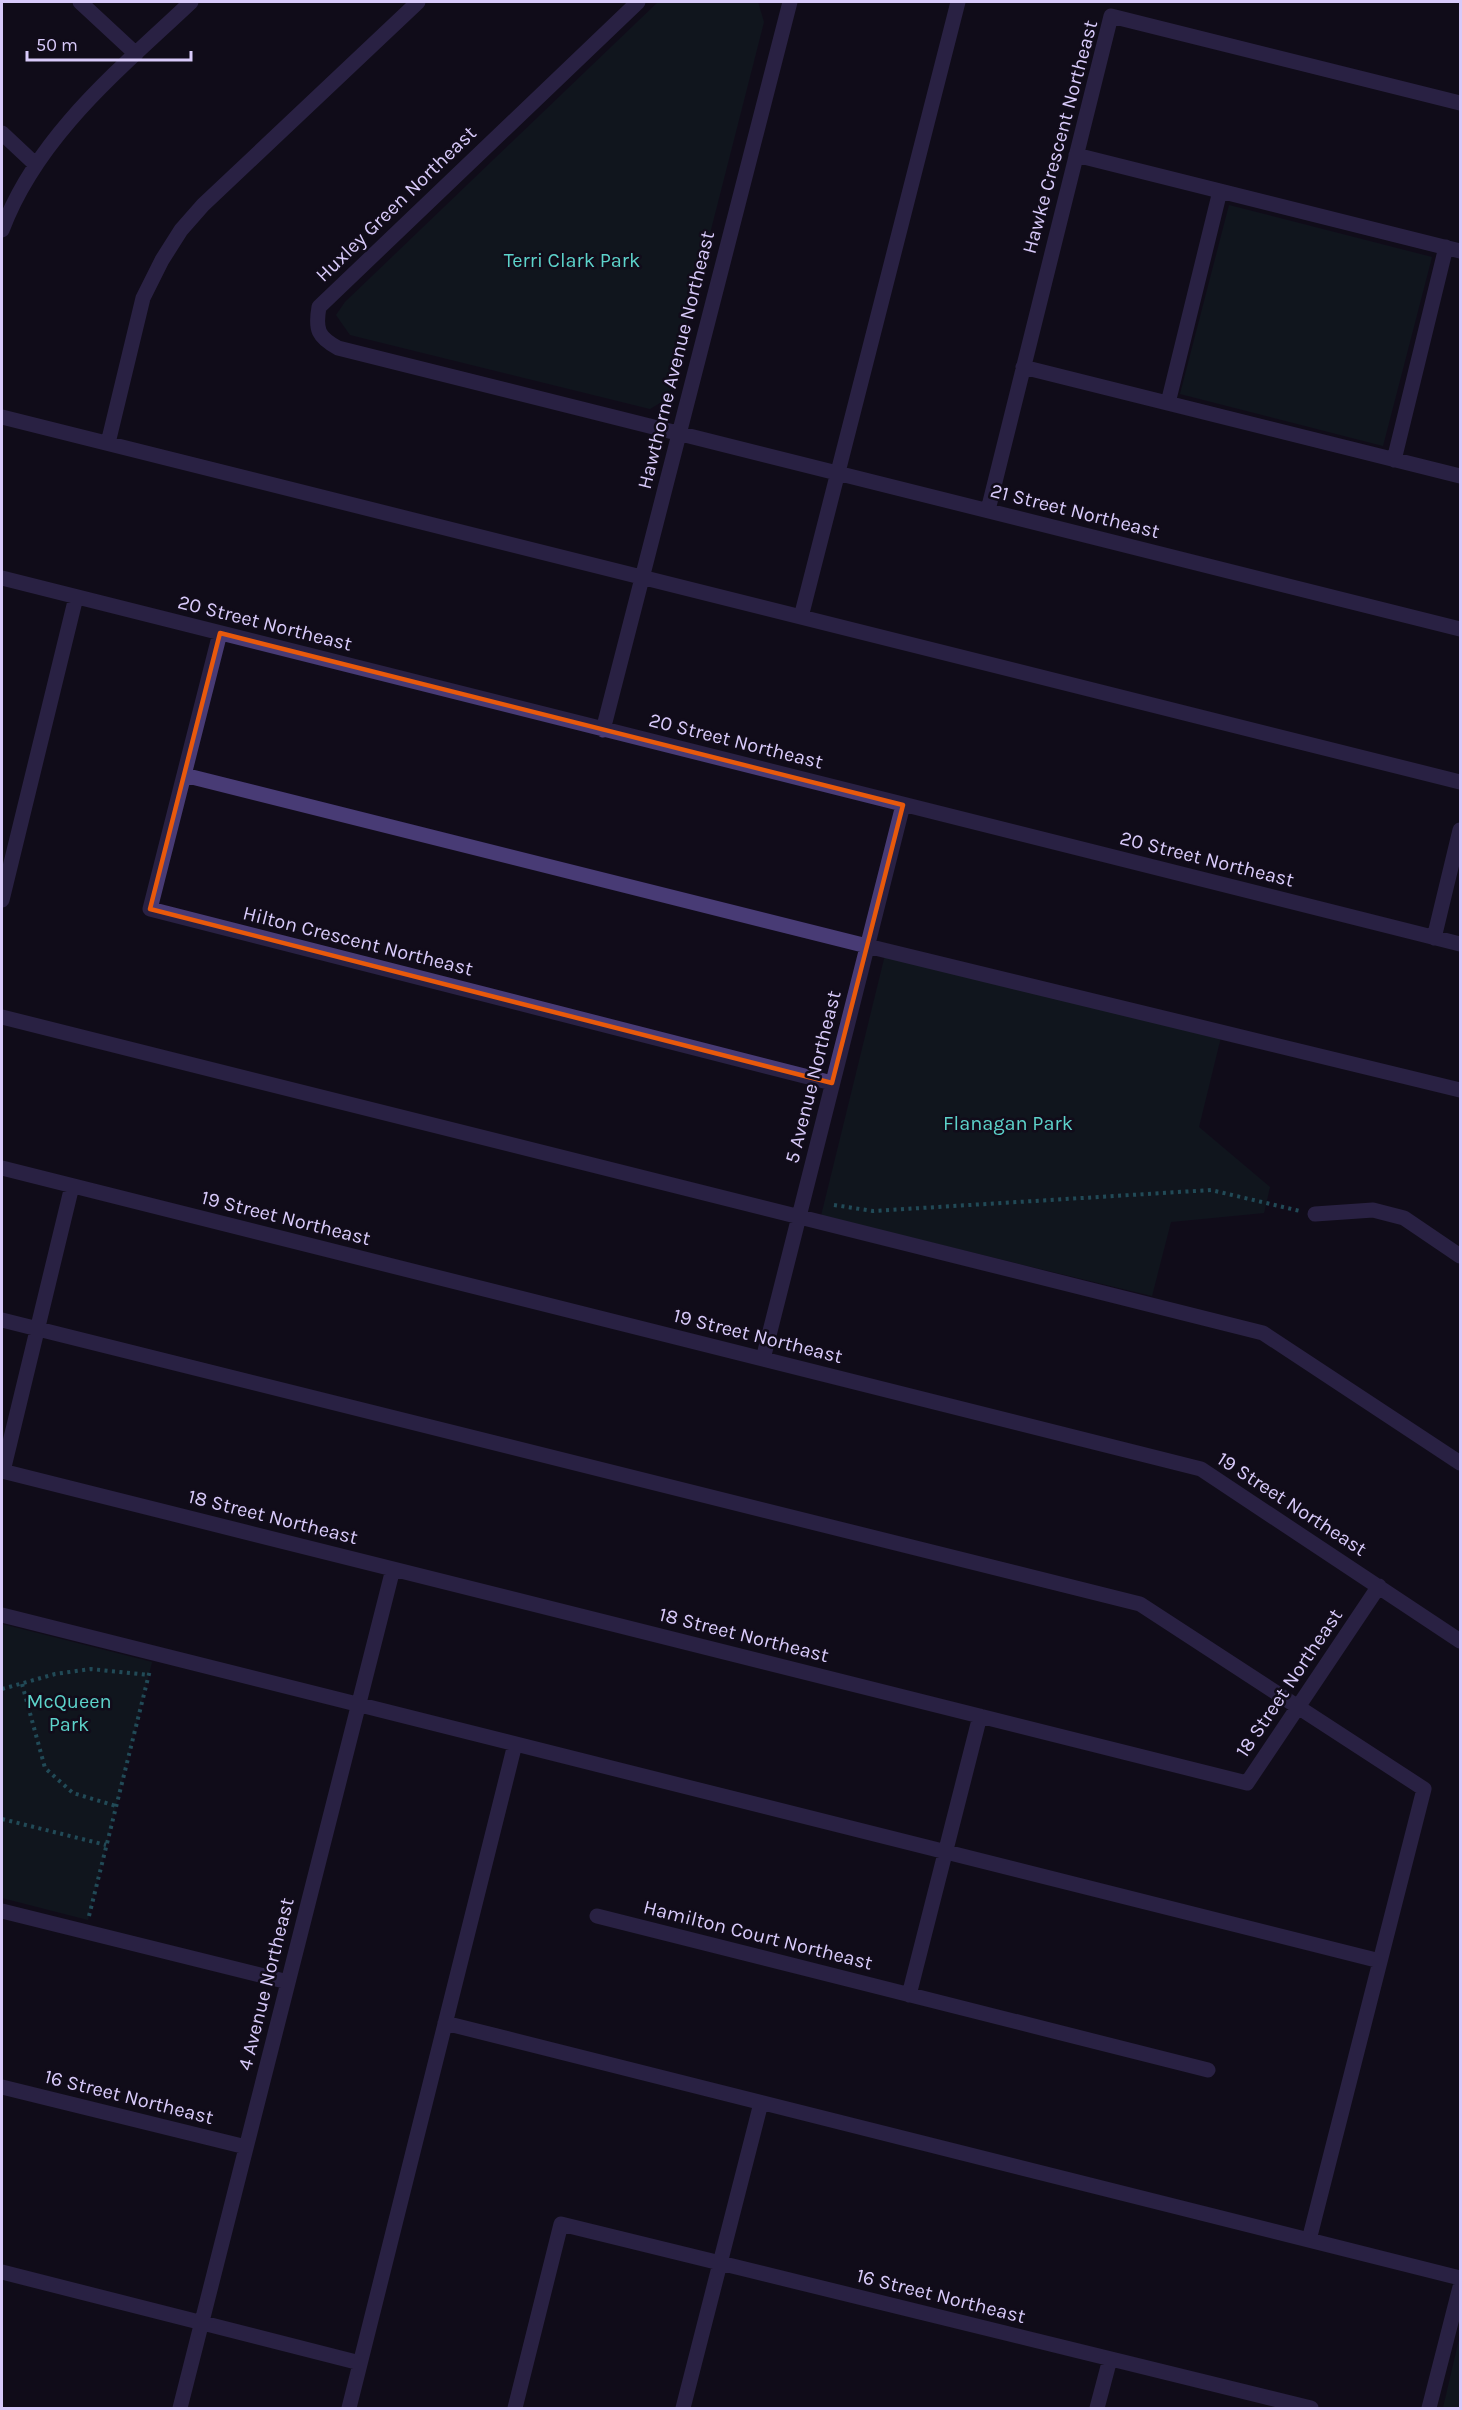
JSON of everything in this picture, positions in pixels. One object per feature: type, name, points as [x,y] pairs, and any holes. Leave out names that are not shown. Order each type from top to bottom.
[{"type":"street","points":[[80,2],[136,54]]},
{"type":"street","points":[[2,230],[10,207],[35,164],[76,111],[191,2]]},
{"type":"street","points":[[108,443],[143,298],[162,260],[181,230],[203,205],[418,2]]},
{"type":"street","name":"Huxley Green Northeast","points":[[638,2],[330,295],[319,307],[316,324],[324,340],[339,348],[680,432]]},
{"type":"street","name":"Hawthorne Avenue Northeast","points":[[603,730],[790,2]]},
{"type":"street","points":[[801,617],[958,2]]},
{"type":"street","name":"Hawke Crescent Northeast","points":[[988,510],[1111,16],[1461,104]]},
{"type":"street","points":[[2,134],[35,164]]},
{"type":"street","points":[[1076,155],[1453,249],[1394,460]]},
{"type":"street","points":[[1168,403],[1220,191]]},
{"type":"street","points":[[1023,367],[1461,476]]},
{"type":"street","points":[[2,417],[1461,782]]},
{"type":"street","name":"21 Street Northeast","points":[[680,432],[1461,629]]},
{"type":"street","name":"20 Street Northeast","points":[[2,578],[1461,944]]},
{"type":"street","points":[[2,900],[76,597]]},
{"type":"street","name":"Hilton Crescent Northeast","points":[[220,633],[150,909],[832,1083]]},
{"type":"street","points":[[184,775],[867,946],[1461,1090]]},
{"type":"street","name":"5 Avenue Northeast","points":[[763,1359],[903,805]]},
{"type":"street","points":[[1434,938],[1461,830]]},
{"type":"street","points":[[2,1017],[1263,1333],[1461,1463]]},
{"type":"street","name":"19 Street Northeast","points":[[2,1168],[1202,1469],[1461,1641]]},
{"type":"street","points":[[2,1471],[72,1186]]},
{"type":"street","points":[[1315,1214],[1373,1210],[1404,1218],[1461,1256]]},
{"type":"street","points":[[2,1320],[1140,1604],[1424,1790],[1309,2240]]},
{"type":"street","name":"18 Street Northeast","points":[[2,1471],[1247,1783],[1379,1587]]},
{"type":"street","name":"4 Avenue Northeast","points":[[180,2409],[393,1569]]},
{"type":"street","points":[[2,1615],[1380,1961]]},
{"type":"street","points":[[909,1995],[980,1716]]},
{"type":"street","points":[[349,2409],[515,1744]]},
{"type":"street","points":[[2,1911],[288,1982]]},
{"type":"street","name":"Hamilton Court Northeast","points":[[597,1916],[1208,2070]]},
{"type":"street","points":[[445,2023],[1461,2278]]},
{"type":"street","name":"16 Street Northeast","points":[[2,2087],[246,2147]]},
{"type":"street","points":[[683,2409],[761,2103]]},
{"type":"street","name":"16 Street Northeast","points":[[515,2409],[561,2224],[1311,2409]]},
{"type":"street","points":[[2,2272],[360,2363]]},
{"type":"street","points":[[1429,2409],[1461,2287]]},
{"type":"street","points":[[1097,2409],[1110,2359]]},
{"type":"path","points":[[804,1199],[873,1211],[1211,1190],[1315,1214]]},
{"type":"path","points":[[88,1920],[152,1662]]},
{"type":"path","points":[[2,1689],[55,1674],[91,1669],[149,1675]]},
{"type":"path","points":[[22,1684],[45,1768],[73,1793],[116,1806]]},
{"type":"path","points":[[2,1819],[106,1845]]},
{"type":"highlighted area","points":[[220,633],[903,805],[832,1083],[150,909]]},
{"type":"green space","name":"Terri Clark Park","points":[[658,2],[758,2],[764,22],[668,398],[650,409],[350,335],[336,315],[345,302]]},
{"type":"green space","points":[[1229,205],[1432,257],[1383,446],[1180,394]]},
{"type":"green space","name":"Flanagan Park","points":[[885,955],[1221,1037],[1199,1127],[1270,1187],[1264,1213],[1171,1222],[1152,1296],[821,1216]]},
{"type":"green space","name":"McQueen Park","points":[[2,1624],[152,1662],[88,1920],[2,1898]]},
{"type":"green space","points":[[1460,2335],[1460,2408],[1443,2408]]}]
